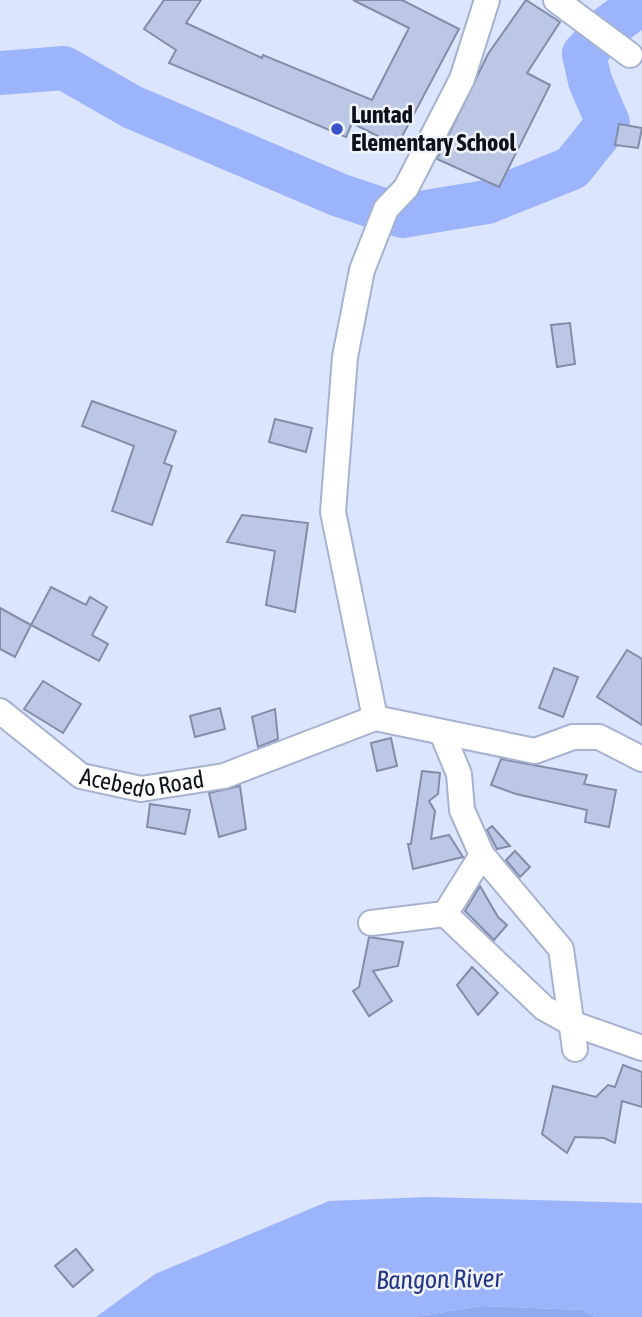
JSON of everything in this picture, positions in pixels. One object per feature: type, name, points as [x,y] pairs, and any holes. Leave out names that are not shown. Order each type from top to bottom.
[{"type":"street","points":[[488,0],[462,79],[406,188],[386,209],[362,270],[345,357],[333,512],[375,718],[535,751],[573,737],[599,737],[642,759]]},
{"type":"street","points":[[556,0],[630,55]]},
{"type":"street","name":"Acebedo Road","points":[[0,711],[81,776],[141,789],[224,776],[375,718]]},
{"type":"street","points":[[442,733],[459,774],[461,810],[482,855],[561,949],[575,1049]]},
{"type":"street","points":[[445,914],[482,855]]},
{"type":"street","points":[[371,923],[445,914]]},
{"type":"street","points":[[445,914],[544,1008],[571,1023],[642,1048]]},
{"type":"shaded area","points":[[481,1306],[584,1310],[595,1317],[414,1317]]},
{"type":"water","name":"Bangon River","points":[[427,1197],[642,1203],[642,1317],[595,1317],[584,1310],[481,1306],[414,1317],[96,1317],[155,1274],[329,1201]]},
{"type":"building","points":[[164,0],[201,0],[186,23],[262,58],[263,55],[372,100],[409,28],[353,0],[402,0],[459,29],[397,146],[352,123],[346,137],[169,63],[176,50],[144,29]]},
{"type":"building","points":[[526,0],[560,22],[527,73],[550,85],[499,187],[437,159],[488,54]]},
{"type":"building","points":[[619,124],[642,128],[638,148],[615,145]]},
{"type":"building","points":[[570,323],[575,364],[557,367],[551,325]]},
{"type":"building","points":[[92,401],[176,431],[164,463],[172,466],[152,525],[112,511],[134,446],[82,426]]},
{"type":"building","points":[[275,419],[312,428],[306,452],[269,442]]},
{"type":"building","points":[[242,515],[308,523],[295,612],[266,605],[275,551],[227,542]]},
{"type":"building","points":[[51,587],[86,605],[90,597],[107,607],[92,635],[108,644],[99,661],[31,625]]},
{"type":"building","points":[[0,608],[31,625],[15,657],[0,649]]},
{"type":"building","points":[[627,650],[642,659],[642,725],[597,697]]},
{"type":"building","points":[[554,668],[578,677],[563,717],[539,708]]},
{"type":"building","points":[[43,681],[81,704],[63,733],[24,709]]},
{"type":"building","points":[[220,708],[225,729],[195,737],[190,716]]},
{"type":"building","points":[[275,709],[278,739],[258,747],[252,717]]},
{"type":"building","points":[[391,738],[397,766],[377,771],[371,743]]},
{"type":"building","points":[[501,759],[587,775],[584,784],[616,790],[609,827],[585,822],[587,810],[516,794],[491,785]]},
{"type":"building","points":[[422,771],[440,773],[438,794],[429,801],[435,811],[431,839],[449,835],[463,857],[413,869],[408,844],[411,844]]},
{"type":"building","points":[[240,786],[246,829],[219,837],[209,793]]},
{"type":"building","points":[[150,804],[190,810],[185,834],[147,827]]},
{"type":"building","points":[[492,826],[510,846],[497,849],[487,830]]},
{"type":"building","points":[[515,851],[530,867],[520,877],[506,860]]},
{"type":"building","points":[[480,886],[498,917],[507,925],[494,940],[465,911]]},
{"type":"building","points":[[369,937],[403,942],[398,966],[373,971],[392,1001],[369,1016],[353,991],[359,987]]},
{"type":"building","points":[[472,967],[498,993],[478,1015],[457,985]]},
{"type":"building","points":[[623,1065],[642,1072],[642,1107],[622,1101],[615,1143],[604,1138],[575,1137],[567,1153],[542,1134],[553,1086],[596,1097],[608,1085],[615,1087]]},
{"type":"building","points":[[76,1249],[93,1270],[73,1287],[55,1266]]},
{"type":"waterway","points":[[0,73],[64,68],[132,107],[339,195],[402,216],[487,202],[572,168],[608,123],[590,81],[584,54],[611,25],[642,3]]},
{"type":"place","name":"Luntad Elementary School","points":[[337,129]]}]
